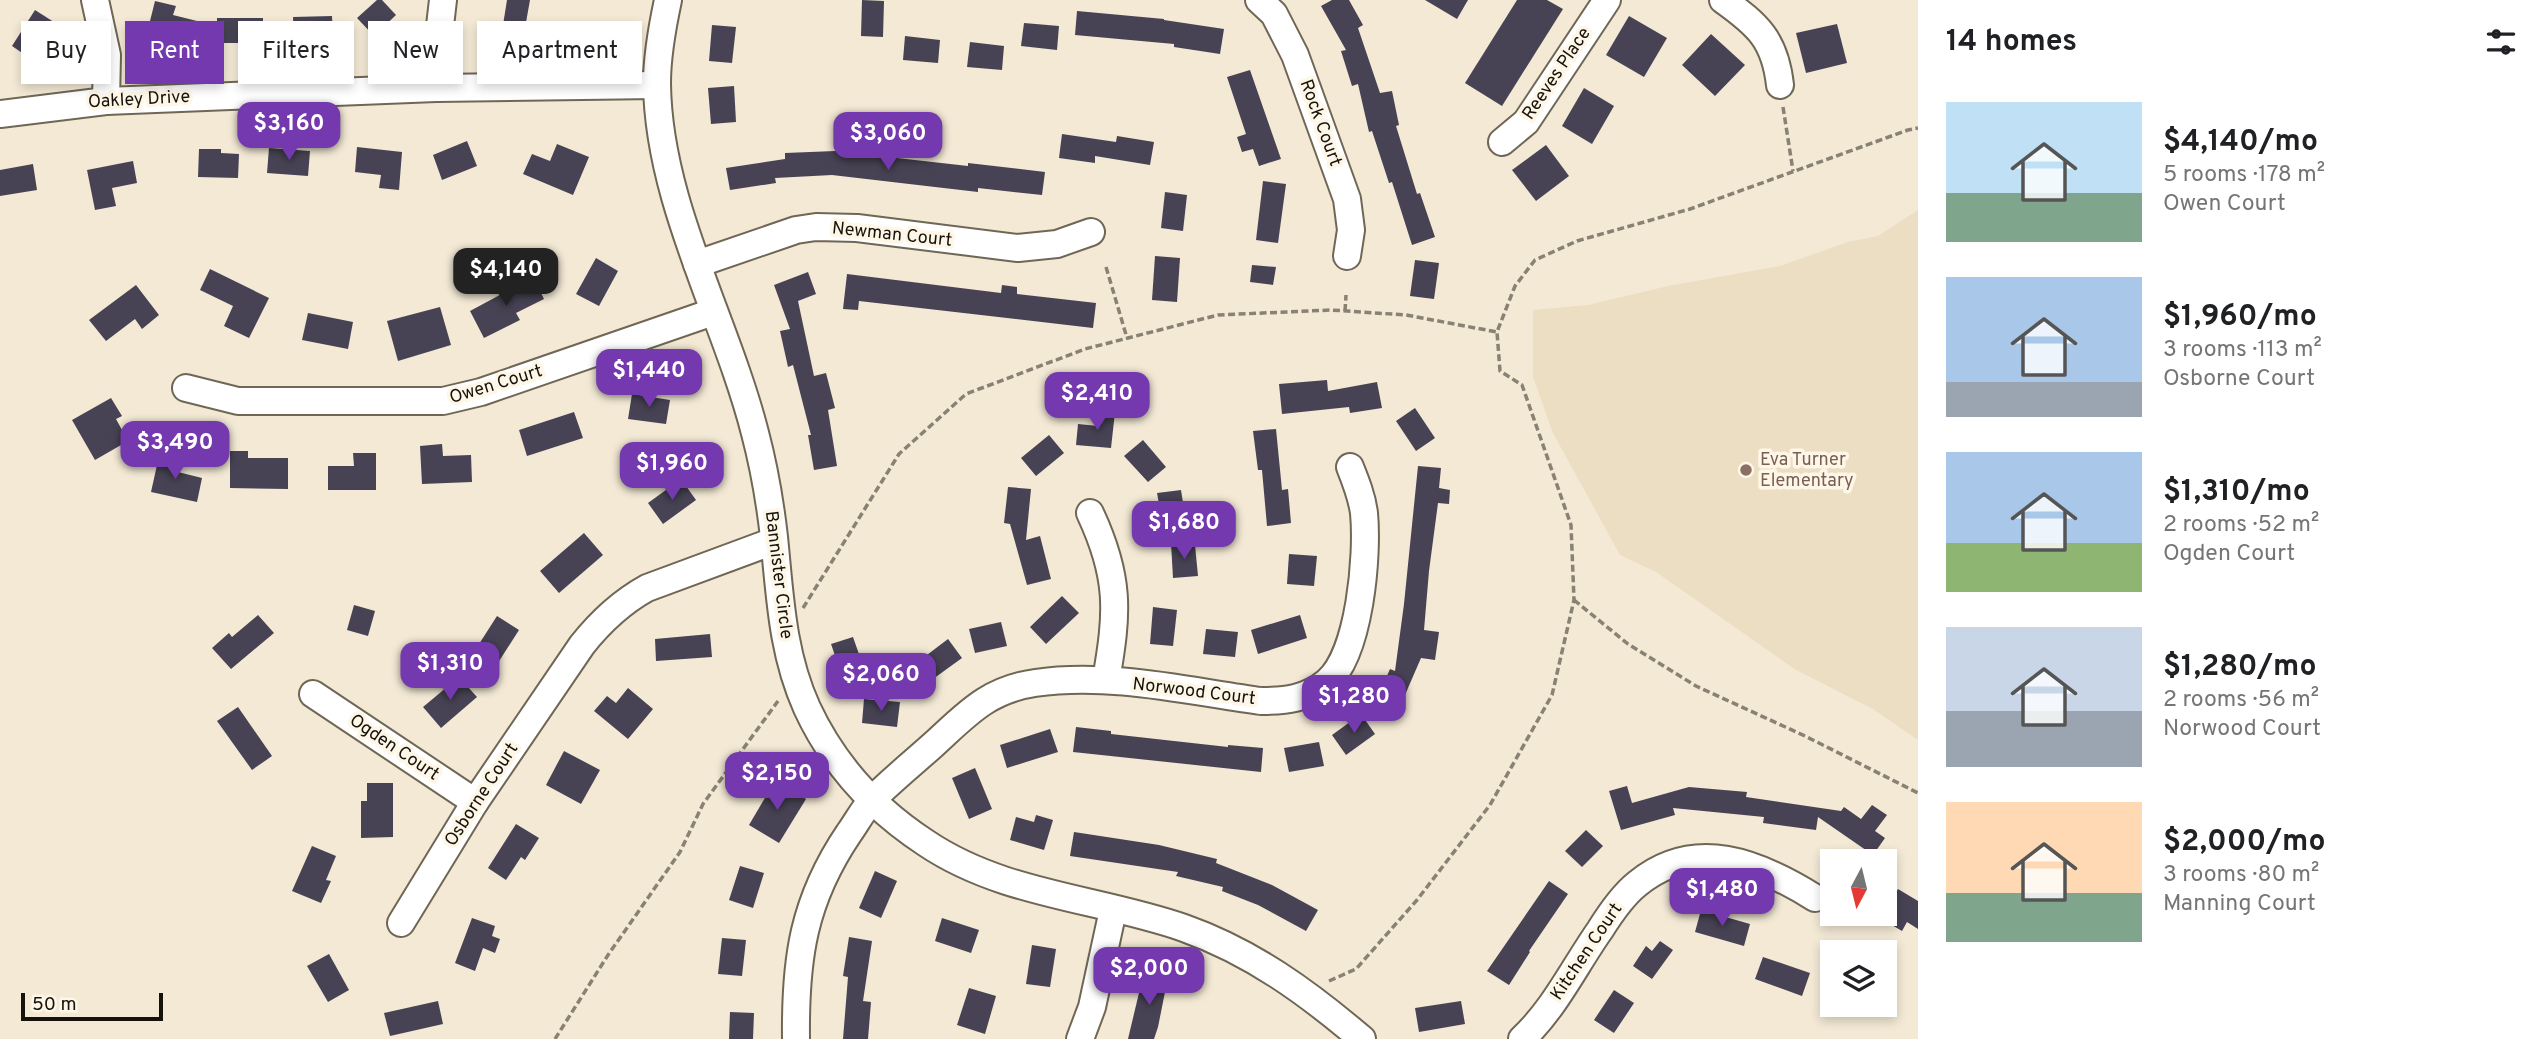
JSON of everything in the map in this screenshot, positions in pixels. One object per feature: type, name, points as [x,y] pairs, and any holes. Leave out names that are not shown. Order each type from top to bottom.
[{"type":"street","points":[[95,0],[107,55],[106,101]]},
{"type":"street","points":[[436,88],[443,0]]},
{"type":"street","name":"Bannister Circle","points":[[668,0],[659,46],[657,85],[667,162],[696,264],[729,351],[756,434],[774,541],[783,630],[805,704],[821,737],[842,768],[872,800],[926,844],[963,865],[1010,883],[1184,928],[1242,953],[1282,977],[1362,1039]]},
{"type":"street","name":"Rock Court","points":[[1259,0],[1274,14],[1295,55],[1347,199],[1352,230],[1347,256]]},
{"type":"street","name":"Reeves Place","points":[[1502,142],[1526,122],[1607,0]]},
{"type":"street","points":[[1723,0],[1764,34],[1778,65],[1780,85]]},
{"type":"street","name":"Oakley Drive","points":[[0,114],[106,101],[436,88],[657,85]]},
{"type":"street","name":"Newman Court","points":[[696,264],[796,230],[816,227],[858,228],[983,246],[1018,248],[1057,244],[1091,232]]},
{"type":"street","name":"Owen Court","points":[[186,388],[239,401],[443,401],[481,391],[713,312]]},
{"type":"street","name":"Norwood Court","points":[[796,1039],[796,978],[800,944],[813,902],[829,866],[872,800],[965,715],[992,696],[1033,683],[1105,680],[1261,701],[1285,701],[1301,697],[1327,682],[1339,669],[1355,629],[1363,558],[1364,511],[1361,493],[1350,467]]},
{"type":"street","points":[[1090,513],[1112,568],[1115,594],[1116,617],[1105,680]]},
{"type":"street","name":"Osborne Court","points":[[401,923],[475,802],[582,645],[616,608],[647,588],[774,541]]},
{"type":"street","name":"Ogden Court","points":[[313,694],[475,802]]},
{"type":"street","name":"Kitchen Court","points":[[1522,1039],[1546,1013],[1625,896],[1637,884],[1664,868],[1697,858],[1735,861],[1794,885],[1815,898]]},
{"type":"street","points":[[1080,1039],[1092,1007],[1113,909]]},
{"type":"path","points":[[1780,85],[1793,171]]},
{"type":"path","points":[[1329,981],[1356,969],[1417,900],[1490,805],[1552,695],[1574,600],[1571,525],[1522,385],[1500,371],[1497,332],[1515,286],[1535,260],[1577,242],[1690,209],[1918,128]]},
{"type":"path","points":[[1106,267],[1127,338]]},
{"type":"path","points":[[1345,311],[1346,295]]},
{"type":"path","points":[[798,617],[899,454],[966,394],[1085,349],[1218,315],[1345,311],[1406,315],[1497,332]]},
{"type":"path","points":[[1574,600],[1628,645],[1696,686],[1805,736],[1918,793]]},
{"type":"path","points":[[555,1039],[608,955],[680,852],[703,804],[778,701]]},
{"type":"shaded area","name":"Eva Turner Elementary","points":[[1918,210],[1918,740],[1873,709],[1796,670],[1656,572],[1620,555],[1553,433],[1533,377],[1533,310],[1588,305],[1668,286],[1780,266],[1848,242],[1878,236]]},
{"type":"building","points":[[377,0],[382,0],[396,15],[390,21],[368,21],[368,30],[357,18]]},
{"type":"building","points":[[507,0],[530,0],[526,21],[504,21]]},
{"type":"building","points":[[862,0],[884,1],[883,37],[861,36]]},
{"type":"building","points":[[1332,0],[1349,0],[1363,25],[1358,28],[1380,93],[1392,91],[1399,125],[1396,126],[1417,194],[1420,193],[1435,237],[1412,245],[1392,182],[1389,183],[1372,131],[1369,132],[1358,84],[1352,86],[1341,51],[1346,50],[1321,6]]},
{"type":"building","points":[[1425,0],[1468,0],[1457,19]]},
{"type":"building","points":[[1517,0],[1547,0],[1563,9],[1502,106],[1465,83]]},
{"type":"building","points":[[155,1],[176,6],[173,15],[197,21],[150,21]]},
{"type":"building","points":[[35,10],[52,21],[28,21]]},
{"type":"building","points":[[1077,11],[1164,19],[1224,29],[1220,54],[1174,47],[1174,44],[1075,35]]},
{"type":"building","points":[[332,16],[332,21],[293,21],[293,17]]},
{"type":"building","points":[[1629,16],[1667,38],[1644,77],[1606,55]]},
{"type":"building","points":[[217,18],[263,18],[263,21],[238,21],[238,43],[224,43],[224,21],[217,21]]},
{"type":"building","points":[[1024,23],[1059,26],[1057,50],[1021,46]]},
{"type":"building","points":[[1837,24],[1847,63],[1806,73],[1796,33]]},
{"type":"building","points":[[712,25],[736,27],[732,63],[709,61]]},
{"type":"building","points":[[21,32],[21,52],[12,46]]},
{"type":"building","points":[[1711,34],[1745,65],[1715,96],[1682,65]]},
{"type":"building","points":[[905,36],[940,40],[938,63],[903,60]]},
{"type":"building","points":[[970,42],[1004,46],[1002,70],[967,67]]},
{"type":"building","points":[[1250,70],[1281,159],[1259,166],[1253,149],[1242,152],[1237,137],[1246,134],[1227,77]]},
{"type":"building","points":[[734,86],[736,122],[711,124],[708,88]]},
{"type":"building","points":[[1584,88],[1614,106],[1592,144],[1562,126]]},
{"type":"building","points":[[1062,134],[1116,142],[1117,136],[1154,142],[1150,165],[1095,156],[1095,163],[1059,158]]},
{"type":"building","points":[[467,141],[477,166],[442,180],[433,155]]},
{"type":"building","points":[[557,144],[589,157],[573,195],[523,174],[532,154],[550,161]]},
{"type":"building","points":[[1546,145],[1569,176],[1536,201],[1512,170]]},
{"type":"building","points":[[357,147],[402,152],[399,190],[379,188],[381,175],[355,172]]},
{"type":"building","points":[[269,148],[310,151],[308,176],[267,173]]},
{"type":"building","points":[[199,149],[221,149],[221,153],[239,154],[238,178],[198,177]]},
{"type":"building","points":[[835,151],[1045,172],[1042,195],[978,188],[978,192],[832,175],[775,178],[776,183],[730,190],[726,168],[785,159],[785,153]]},
{"type":"building","points":[[133,161],[137,183],[112,188],[116,206],[95,210],[87,170]]},
{"type":"building","points":[[33,164],[37,190],[0,196],[0,170]]},
{"type":"building","points":[[1263,181],[1286,184],[1278,243],[1256,240]]},
{"type":"building","points":[[1165,192],[1187,195],[1183,231],[1161,228]]},
{"type":"building","points":[[1155,256],[1180,258],[1177,302],[1152,300]]},
{"type":"building","points":[[596,258],[618,271],[599,306],[576,294]]},
{"type":"building","points":[[1415,260],[1439,263],[1434,299],[1410,296]]},
{"type":"building","points":[[1252,265],[1276,267],[1273,285],[1250,282]]},
{"type":"building","points":[[210,269],[269,298],[249,338],[224,326],[233,306],[200,290]]},
{"type":"building","points":[[808,272],[816,294],[798,301],[814,376],[826,373],[835,408],[828,410],[837,466],[814,470],[808,435],[811,435],[793,365],[788,367],[780,331],[790,329],[774,285]]},
{"type":"building","points":[[847,274],[1001,293],[1002,285],[1017,287],[1017,294],[1096,303],[1093,328],[859,301],[858,310],[843,309]]},
{"type":"building","points":[[533,277],[544,299],[516,313],[520,320],[484,338],[470,311]]},
{"type":"building","points":[[136,285],[159,315],[142,329],[135,319],[106,341],[89,320]]},
{"type":"building","points":[[440,307],[451,345],[398,361],[387,321]]},
{"type":"building","points":[[308,313],[353,322],[348,349],[302,340]]},
{"type":"building","points":[[1327,380],[1328,391],[1377,382],[1382,408],[1350,413],[1349,407],[1282,414],[1279,384]]},
{"type":"building","points":[[632,394],[670,400],[666,424],[628,419]]},
{"type":"building","points":[[111,398],[122,416],[116,419],[128,441],[95,460],[72,420]]},
{"type":"building","points":[[1415,408],[1435,438],[1416,451],[1396,421]]},
{"type":"building","points":[[1099,410],[1115,412],[1111,448],[1076,445],[1078,424],[1098,426]]},
{"type":"building","points":[[574,412],[583,438],[527,456],[519,430]]},
{"type":"building","points":[[1276,429],[1282,490],[1288,489],[1291,523],[1267,526],[1262,470],[1258,470],[1253,431]]},
{"type":"building","points":[[1049,435],[1064,453],[1036,476],[1021,458]]},
{"type":"building","points":[[1143,440],[1166,467],[1148,482],[1124,456]]},
{"type":"building","points":[[442,444],[443,456],[471,455],[472,482],[422,484],[420,446]]},
{"type":"building","points":[[230,451],[248,451],[248,458],[288,458],[288,489],[230,488]]},
{"type":"building","points":[[353,453],[376,453],[376,490],[328,490],[328,466],[354,466]]},
{"type":"building","points":[[159,456],[180,461],[178,472],[202,478],[197,502],[151,492]]},
{"type":"building","points":[[1418,466],[1441,468],[1439,488],[1450,490],[1449,504],[1438,503],[1424,630],[1439,632],[1435,660],[1421,658],[1398,711],[1376,701],[1390,669],[1395,671]]},
{"type":"building","points":[[681,479],[696,500],[663,524],[648,503]]},
{"type":"building","points":[[1008,487],[1031,489],[1026,540],[1040,536],[1051,579],[1027,585],[1010,524],[1004,523]]},
{"type":"building","points":[[1181,490],[1188,534],[1170,536],[1169,525],[1163,526],[1157,493]]},
{"type":"building","points":[[584,533],[603,555],[559,593],[540,571]]},
{"type":"building","points":[[1171,543],[1195,545],[1198,576],[1173,578]]},
{"type":"building","points":[[1289,554],[1317,556],[1314,586],[1287,584]]},
{"type":"building","points":[[1062,596],[1079,613],[1046,644],[1030,627]]},
{"type":"building","points":[[354,605],[375,611],[368,636],[347,630]]},
{"type":"building","points":[[1153,607],[1177,610],[1173,646],[1150,644]]},
{"type":"building","points":[[258,615],[274,633],[231,669],[212,648],[229,633],[232,637]]},
{"type":"building","points":[[1300,615],[1307,638],[1258,654],[1251,630]]},
{"type":"building","points":[[497,616],[519,630],[494,669],[472,655]]},
{"type":"building","points":[[1001,622],[1007,646],[975,653],[969,629]]},
{"type":"building","points":[[1206,629],[1238,632],[1235,657],[1203,654]]},
{"type":"building","points":[[710,634],[712,657],[656,661],[655,639]]},
{"type":"building","points":[[853,637],[868,680],[846,687],[831,644]]},
{"type":"building","points":[[948,639],[962,658],[933,679],[919,661]]},
{"type":"building","points":[[459,677],[477,697],[441,728],[423,707]]},
{"type":"building","points":[[628,688],[653,709],[628,739],[594,711],[607,696],[616,703]]},
{"type":"building","points":[[864,699],[900,702],[897,727],[862,723]]},
{"type":"building","points":[[238,707],[272,756],[252,770],[217,721]]},
{"type":"building","points":[[1361,714],[1375,734],[1346,755],[1332,735]]},
{"type":"building","points":[[1076,727],[1111,731],[1111,734],[1228,747],[1263,748],[1261,772],[1073,752]]},
{"type":"building","points":[[1050,729],[1058,752],[1007,768],[1000,745]]},
{"type":"building","points":[[1319,742],[1324,766],[1289,772],[1284,748]]},
{"type":"building","points":[[564,751],[600,770],[581,804],[546,785]]},
{"type":"building","points":[[975,768],[992,809],[969,819],[952,778]]},
{"type":"building","points":[[775,781],[806,799],[779,843],[749,825]]},
{"type":"building","points":[[367,783],[393,783],[393,837],[361,838],[361,801],[367,801]]},
{"type":"building","points":[[1627,786],[1632,803],[1689,787],[1747,792],[1746,797],[1841,811],[1844,807],[1861,819],[1872,805],[1887,815],[1875,831],[1885,838],[1877,849],[1864,849],[1818,817],[1816,830],[1763,823],[1764,817],[1673,808],[1675,815],[1621,830],[1609,791]]},
{"type":"building","points":[[1036,815],[1053,820],[1044,850],[1010,840],[1016,817],[1034,822]]},
{"type":"building","points":[[516,824],[539,838],[525,860],[521,857],[506,880],[488,868]]},
{"type":"building","points":[[1586,830],[1603,846],[1582,867],[1565,851]]},
{"type":"building","points":[[1074,832],[1159,845],[1217,859],[1216,863],[1272,885],[1318,910],[1306,931],[1258,905],[1222,891],[1223,887],[1176,876],[1178,872],[1070,856]]},
{"type":"building","points":[[312,846],[336,856],[326,880],[331,881],[321,903],[292,891]]},
{"type":"building","points":[[740,866],[764,873],[753,908],[729,900]]},
{"type":"building","points":[[875,871],[897,881],[881,918],[859,908]]},
{"type":"building","points":[[1549,881],[1568,894],[1509,985],[1487,971]]},
{"type":"building","points":[[1897,891],[1918,901],[1918,929],[1907,922],[1902,931],[1894,926],[1897,926]]},
{"type":"building","points":[[1701,910],[1750,924],[1744,946],[1695,932]]},
{"type":"building","points":[[472,918],[495,926],[492,936],[500,939],[495,953],[483,948],[475,971],[455,963]]},
{"type":"building","points":[[942,918],[979,930],[971,953],[935,941]]},
{"type":"building","points":[[849,937],[872,941],[863,1001],[871,1002],[868,1039],[843,1039],[848,977],[843,976]]},
{"type":"building","points":[[722,938],[746,940],[742,976],[718,974]]},
{"type":"building","points":[[1660,941],[1673,950],[1652,979],[1633,966],[1646,946],[1652,951]]},
{"type":"building","points":[[1032,945],[1056,949],[1050,987],[1026,984]]},
{"type":"building","points":[[329,954],[349,990],[328,1002],[307,966]]},
{"type":"building","points":[[1763,957],[1810,973],[1802,996],[1755,979]]},
{"type":"building","points":[[1144,972],[1168,977],[1158,1027],[1154,1039],[1128,1039]]},
{"type":"building","points":[[969,988],[996,996],[985,1034],[957,1025]]},
{"type":"building","points":[[1614,990],[1634,1003],[1614,1033],[1594,1020]]},
{"type":"building","points":[[438,1001],[443,1024],[390,1036],[384,1013]]},
{"type":"building","points":[[1461,1001],[1465,1024],[1419,1032],[1415,1008]]},
{"type":"building","points":[[730,1012],[754,1013],[753,1039],[729,1039]]},
{"type":"place","name":"Eva Turner Elementary","points":[[1746,470]]}]
